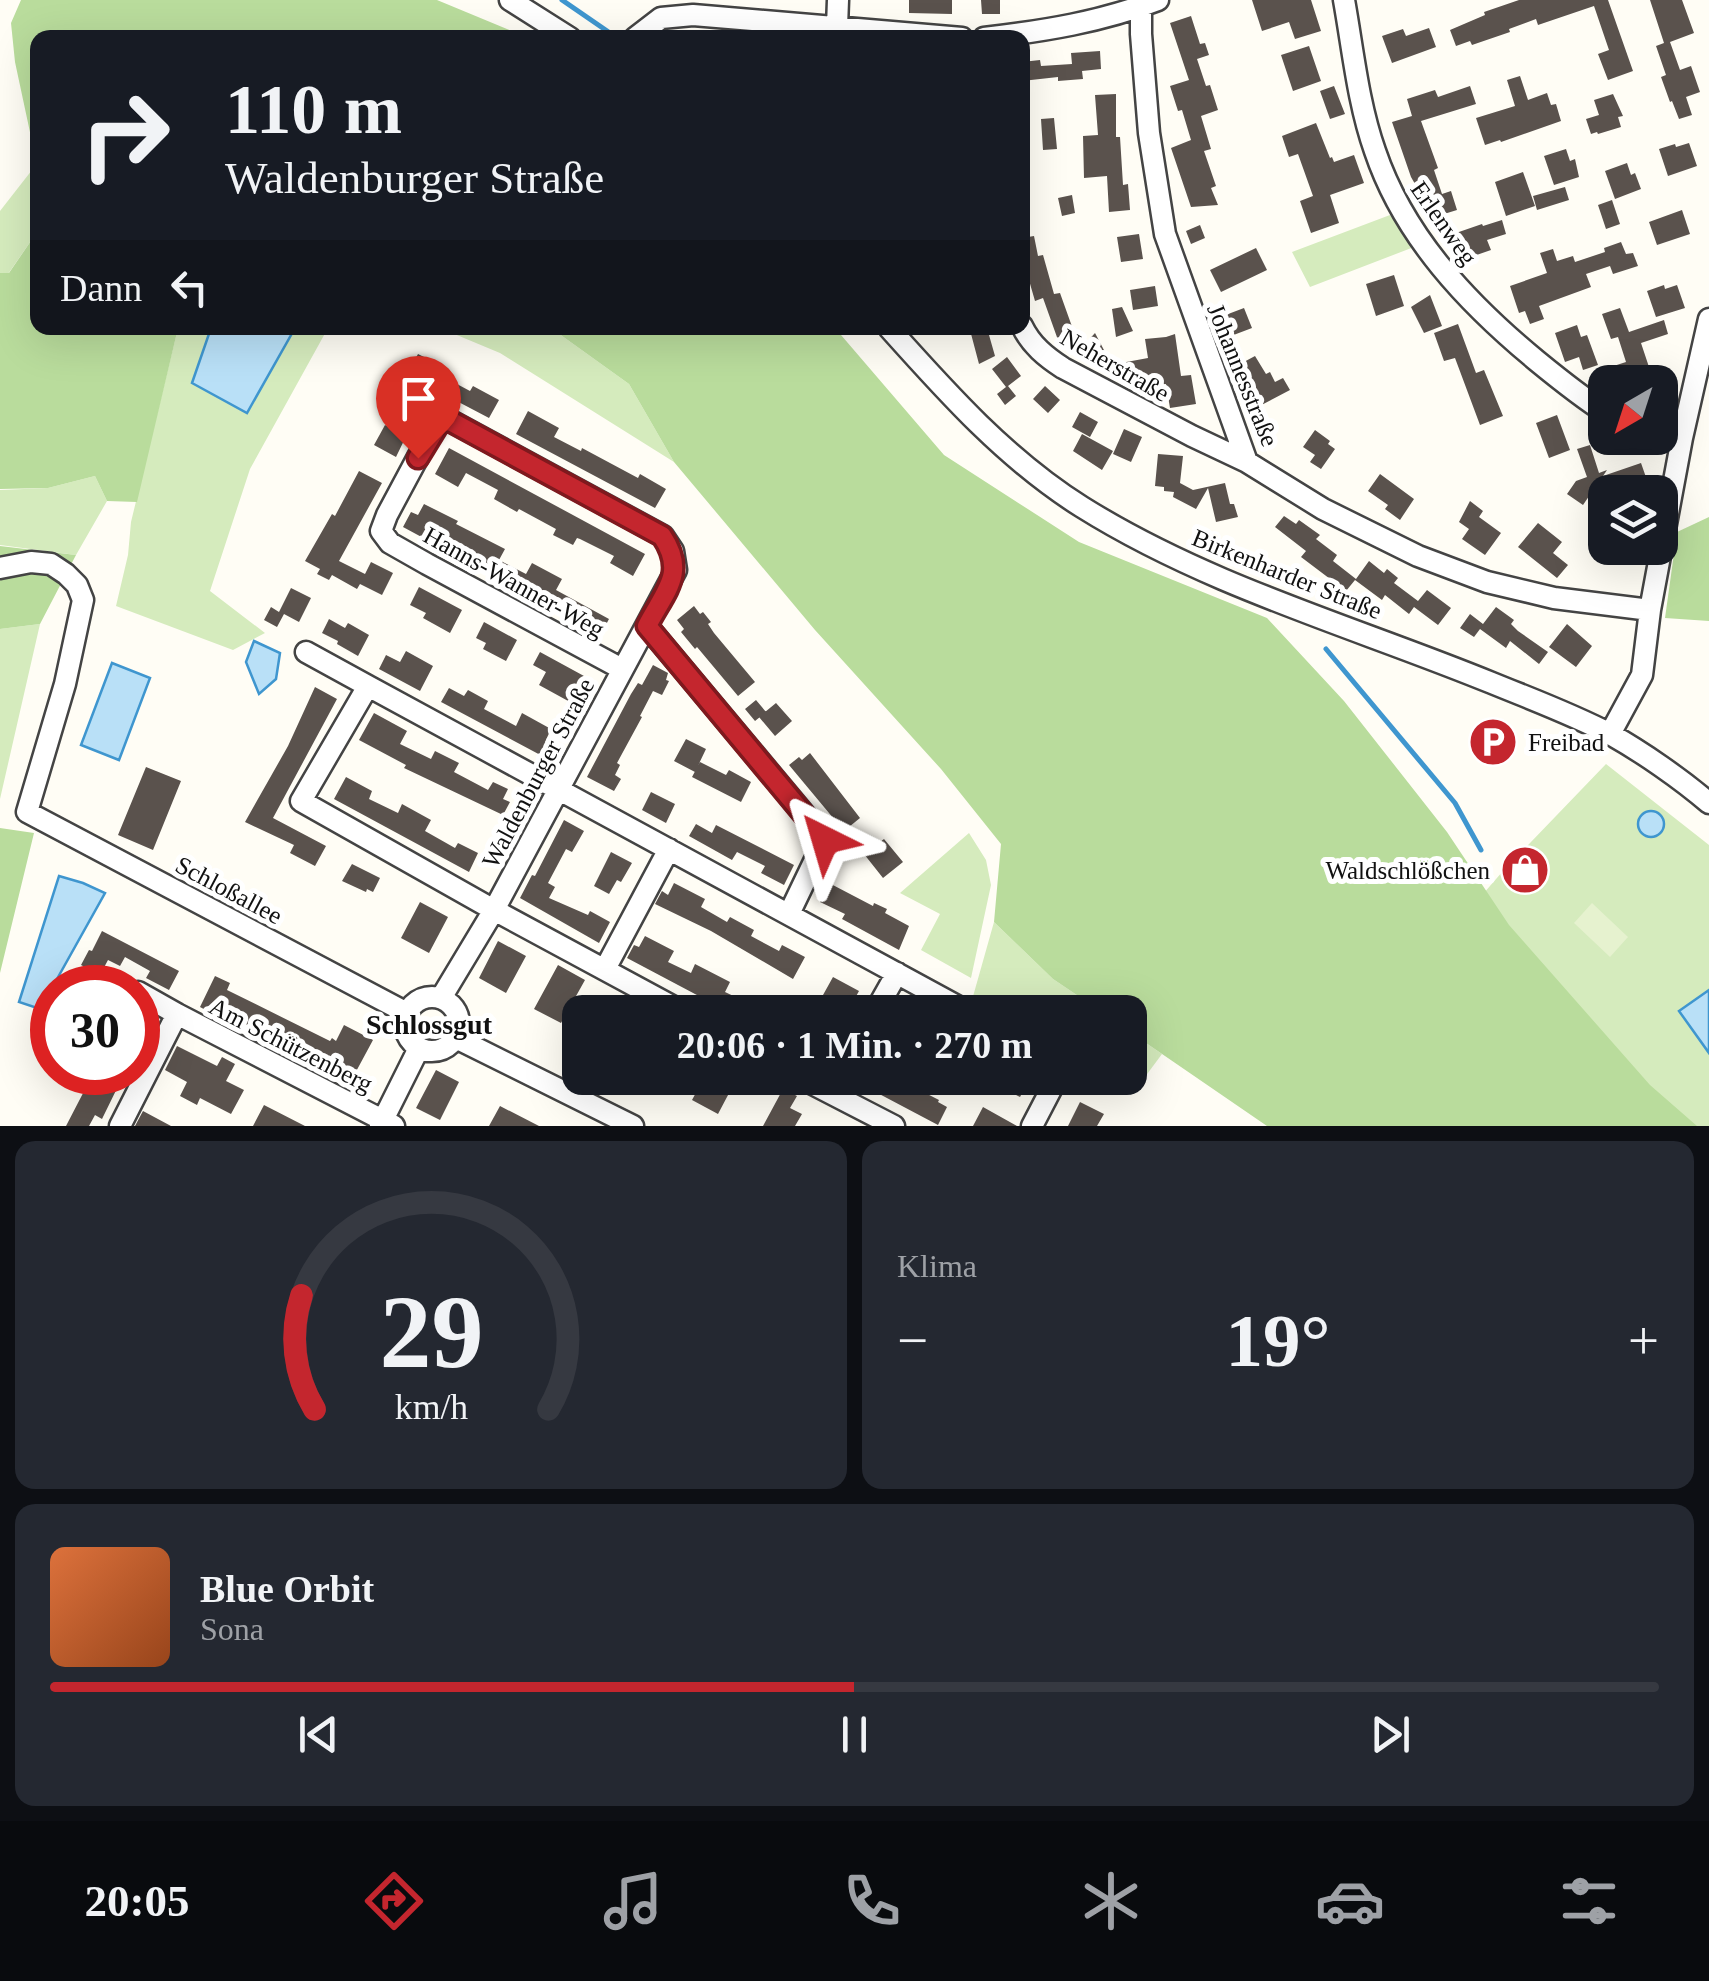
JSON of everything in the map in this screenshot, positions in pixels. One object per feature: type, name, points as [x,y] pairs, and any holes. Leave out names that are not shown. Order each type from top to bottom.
[{"type":"street","points":[[510,0],[557,30]]},
{"type":"street","points":[[838,0],[848,30]]},
{"type":"street","name":"Erlenweg","points":[[1344,0],[1369,132],[1388,186],[1409,225],[1435,262],[1485,315],[1588,401]]},
{"type":"street","points":[[1030,33],[1114,16],[1147,2]]},
{"type":"street","name":"Johannesstraße","points":[[1147,2],[1141,34],[1149,133],[1165,234],[1248,462],[1323,509],[1418,556],[1486,582],[1554,598],[1650,610]]},
{"type":"street","points":[[641,30],[658,9],[838,30]]},
{"type":"street","points":[[1610,734],[1642,675],[1682,438],[1709,319]]},
{"type":"street","name":"Birkenharder Straße","points":[[895,335],[998,442],[1046,482],[1098,516],[1206,571],[1610,734],[1709,803]]},
{"type":"street","name":"Neherstraße","points":[[1026,335],[1063,368],[1248,462]]},
{"type":"street","points":[[1192,436],[1215,432],[1229,414]]},
{"type":"street","name":"Hanns-Wanner-Weg","points":[[622,669],[390,543],[381,531],[387,515],[433,429],[440,422],[450,421],[662,536],[672,551],[676,570]]},
{"type":"street","points":[[1678,437],[1682,438]]},
{"type":"street","name":"Schloßallee","points":[[0,568],[31,562],[51,564],[77,585],[82,600],[65,684],[26,812],[407,1014]]},
{"type":"street","name":"Waldenburger Straße","points":[[441,998],[494,910],[676,570]]},
{"type":"street","points":[[647,626],[825,840],[789,914]]},
{"type":"street","points":[[306,652],[937,995]]},
{"type":"street","points":[[368,686],[301,801],[652,995]]},
{"type":"street","points":[[605,969],[669,848]]},
{"type":"street","points":[[885,995],[897,973]]},
{"type":"street","points":[[441,998],[458,1015],[456,1038],[439,1050],[419,1048],[405,1029],[407,1014],[421,999],[441,998]]},
{"type":"street","name":"Am Schützenberg","points":[[160,1004],[386,1124]]},
{"type":"street","name":"Am Schützenberg","points":[[120,1126],[177,1014]]},
{"type":"street","points":[[456,1038],[633,1126]]},
{"type":"street","points":[[386,1124],[419,1048]]},
{"type":"street","points":[[850,1095],[890,1125]]},
{"type":"street","points":[[1032,1126],[1048,1095]]},
{"type":"green space","points":[[21,0],[437,0],[509,30],[30,30],[30,132],[11,23]]},
{"type":"green space","points":[[30,173],[30,242],[8,274],[0,273],[0,211]]},
{"type":"green space","points":[[1390,215],[1414,247],[1310,287],[1292,252]]},
{"type":"green space","points":[[30,242],[30,335],[176,335],[137,502],[107,501],[95,476],[48,488],[0,489],[0,273],[9,273]]},
{"type":"green space","points":[[176,335],[324,335],[250,469],[210,591],[265,633],[233,650],[116,606],[131,522]]},
{"type":"green space","points":[[457,335],[561,335],[629,384],[674,462],[500,353]]},
{"type":"green space","points":[[561,335],[841,335],[944,455],[1079,542],[1267,618],[1344,701],[1447,832],[1509,925],[1650,1085],[1697,1126],[1267,1126],[1147,1044],[1147,995],[1077,995],[1053,979],[994,922],[1001,844],[941,769],[815,630],[674,462],[629,384]]},
{"type":"green space","points":[[95,476],[107,501],[76,555],[0,545],[0,490],[48,488]]},
{"type":"green space","points":[[1709,517],[1709,621],[1665,618],[1672,565],[1678,565],[1678,532]]},
{"type":"green space","points":[[0,546],[76,555],[40,624],[0,629]]},
{"type":"green space","points":[[40,624],[0,799],[0,629]]},
{"type":"green space","points":[[1606,764],[1709,845],[1709,1126],[1628,1126],[1450,932]]},
{"type":"green space","points":[[0,828],[34,833],[0,973]]},
{"type":"green space","points":[[969,833],[986,860],[991,885],[971,978],[921,950],[940,914],[900,893]]},
{"type":"green space","points":[[1592,903],[1628,937],[1610,957],[1574,923]]},
{"type":"green space","points":[[994,922],[1053,979],[1077,995],[973,995]]},
{"type":"green space","points":[[1147,1044],[1162,1054],[1147,1074]]},
{"type":"water","points":[[209,335],[291,335],[247,413],[192,383]]},
{"type":"water","points":[[254,641],[280,653],[276,679],[259,694],[246,662]]},
{"type":"water","points":[[112,663],[150,678],[119,760],[81,745]]},
{"type":"water","points":[[1651,811],[1660,815],[1664,824],[1660,833],[1651,837],[1642,833],[1638,824],[1642,815]]},
{"type":"water","points":[[59,876],[105,893],[65,965],[31,965]]},
{"type":"water","points":[[30,967],[30,1006],[19,1002]]},
{"type":"water","points":[[1709,990],[1709,1053],[1679,1011]]},
{"type":"building","points":[[909,0],[952,0],[952,14],[909,13]]},
{"type":"building","points":[[981,0],[1000,0],[1000,14],[982,14]]},
{"type":"building","points":[[1252,0],[1311,0],[1321,31],[1295,39],[1289,22],[1262,31]]},
{"type":"building","points":[[1519,0],[1608,0],[1633,71],[1608,80],[1598,54],[1609,50],[1594,6],[1538,25],[1536,19],[1472,45],[1470,41],[1456,46],[1450,30]]},
{"type":"building","points":[[1650,0],[1682,0],[1694,33],[1670,42],[1680,70],[1691,66],[1700,92],[1686,97],[1692,115],[1679,119],[1661,77],[1666,75],[1656,46],[1664,43]]},
{"type":"building","points":[[1191,16],[1200,44],[1205,43],[1209,55],[1197,59],[1218,110],[1201,116],[1211,149],[1204,151],[1216,186],[1211,188],[1218,205],[1191,207],[1171,148],[1191,140],[1170,86],[1189,80],[1170,23]]},
{"type":"building","points":[[1429,28],[1436,47],[1392,63],[1382,36],[1403,29],[1406,36]]},
{"type":"building","points":[[1309,46],[1321,81],[1293,91],[1281,55]]},
{"type":"building","points":[[1100,51],[1101,69],[1082,71],[1083,79],[1030,80],[1030,61],[1040,60],[1041,66],[1072,64],[1071,53]]},
{"type":"building","points":[[1520,76],[1528,100],[1547,93],[1551,105],[1556,104],[1561,121],[1485,145],[1476,118],[1515,106],[1507,80]]},
{"type":"building","points":[[1334,86],[1345,114],[1330,119],[1320,91]]},
{"type":"building","points":[[1470,86],[1476,104],[1421,121],[1438,168],[1434,170],[1442,194],[1451,191],[1457,210],[1431,218],[1419,182],[1415,184],[1411,177],[1392,122],[1412,116],[1407,99],[1435,90],[1438,97]]},
{"type":"building","points":[[1116,94],[1116,137],[1120,137],[1123,185],[1128,184],[1130,210],[1109,212],[1107,176],[1084,178],[1083,136],[1098,135],[1095,95]]},
{"type":"building","points":[[1613,94],[1623,116],[1618,117],[1621,127],[1591,134],[1586,119],[1599,115],[1594,100]]},
{"type":"building","points":[[1054,118],[1057,149],[1043,150],[1041,119]]},
{"type":"building","points":[[1316,123],[1330,158],[1334,162],[1354,155],[1364,183],[1330,195],[1339,223],[1311,233],[1300,201],[1313,196],[1298,154],[1289,157],[1282,136]]},
{"type":"building","points":[[1689,143],[1697,166],[1668,176],[1659,149]]},
{"type":"building","points":[[1566,149],[1570,161],[1575,159],[1579,177],[1554,185],[1544,156]]},
{"type":"building","points":[[1627,163],[1641,189],[1615,199],[1605,171]]},
{"type":"building","points":[[1523,172],[1535,206],[1506,216],[1495,182]]},
{"type":"building","points":[[1565,187],[1569,200],[1537,210],[1533,196]]},
{"type":"building","points":[[1072,195],[1075,213],[1062,216],[1058,198]]},
{"type":"building","points":[[1612,200],[1620,224],[1606,229],[1598,205]]},
{"type":"building","points":[[1682,210],[1690,234],[1657,245],[1649,222]]},
{"type":"building","points":[[1502,220],[1506,234],[1487,240],[1491,250],[1465,259],[1456,233]]},
{"type":"building","points":[[1200,225],[1205,238],[1191,244],[1186,231]]},
{"type":"building","points":[[1139,234],[1143,259],[1121,262],[1117,237]]},
{"type":"building","points":[[1034,236],[1038,256],[1043,255],[1054,294],[1060,293],[1075,335],[1058,340],[1043,298],[1035,301],[1030,284],[1030,237]]},
{"type":"building","points":[[1621,242],[1626,254],[1633,253],[1638,266],[1613,274],[1610,266],[1586,274],[1591,287],[1539,306],[1544,319],[1530,324],[1525,311],[1519,313],[1510,286],[1547,273],[1540,253],[1553,249],[1557,261],[1573,256],[1575,262]]},
{"type":"building","points":[[1256,248],[1267,270],[1221,292],[1210,270]]},
{"type":"building","points":[[1394,275],[1404,306],[1376,316],[1366,284]]},
{"type":"building","points":[[1664,285],[1665,289],[1677,285],[1685,308],[1656,317],[1647,291]]},
{"type":"building","points":[[1155,286],[1158,306],[1133,310],[1130,290]]},
{"type":"building","points":[[1430,295],[1442,326],[1424,333],[1411,307]]},
{"type":"building","points":[[1122,307],[1133,331],[1116,337],[1112,309]]},
{"type":"building","points":[[1244,308],[1252,328],[1223,339],[1215,319]]},
{"type":"building","points":[[1620,308],[1629,332],[1664,320],[1668,334],[1641,343],[1648,365],[1617,365],[1626,362],[1618,337],[1611,339],[1602,314]]},
{"type":"building","points":[[1458,324],[1476,373],[1484,370],[1503,416],[1480,425],[1455,358],[1444,361],[1434,333]]},
{"type":"building","points":[[1577,325],[1581,337],[1587,335],[1598,365],[1588,365],[1583,370],[1579,357],[1565,362],[1555,333]]},
{"type":"building","points":[[1095,333],[1105,352],[1096,362],[1085,344]]},
{"type":"building","points":[[1175,334],[1181,376],[1191,375],[1196,404],[1170,408],[1166,384],[1135,389],[1133,375],[1124,378],[1121,363],[1148,358],[1145,339]]},
{"type":"building","points":[[971,335],[989,335],[995,356],[979,364]]},
{"type":"building","points":[[418,354],[444,367],[440,375],[470,391],[473,386],[499,400],[489,418],[430,387],[396,457],[374,445],[407,388],[402,385]]},
{"type":"building","points":[[1255,356],[1266,374],[1270,372],[1275,382],[1283,378],[1290,390],[1250,411],[1244,400],[1253,395],[1248,388],[1254,384],[1242,363]]},
{"type":"building","points":[[1007,357],[1021,376],[1008,386],[1016,396],[1005,405],[997,394],[1006,387],[992,369]]},
{"type":"building","points":[[1045,386],[1060,400],[1048,413],[1033,399]]},
{"type":"building","points":[[528,411],[559,428],[554,437],[666,489],[655,508],[516,434]]},
{"type":"building","points":[[1080,412],[1098,422],[1090,437],[1072,427]]},
{"type":"building","points":[[1557,415],[1570,450],[1549,458],[1536,423]]},
{"type":"building","points":[[1124,429],[1142,437],[1131,462],[1113,454]]},
{"type":"building","points":[[1315,430],[1335,449],[1321,469],[1310,462],[1315,455],[1303,447]]},
{"type":"building","points":[[1082,434],[1113,451],[1102,470],[1073,451]]},
{"type":"building","points":[[1588,446],[1588,455],[1593,455],[1599,473],[1607,470],[1604,475],[1588,475],[1588,498],[1583,505],[1567,494],[1576,481],[1587,477],[1577,449]]},
{"type":"building","points":[[449,448],[645,554],[633,576],[610,563],[614,556],[577,538],[573,545],[553,535],[556,529],[494,499],[498,490],[466,473],[458,487],[435,474]]},
{"type":"building","points":[[1158,454],[1183,456],[1180,483],[1193,490],[1225,483],[1238,517],[1216,522],[1208,488],[1196,509],[1173,497],[1174,492],[1155,486]]},
{"type":"building","points":[[1641,463],[1645,475],[1606,475]]},
{"type":"building","points":[[359,471],[382,483],[339,561],[365,574],[371,562],[393,573],[382,595],[360,584],[357,589],[332,575],[329,580],[317,574],[320,569],[305,561]]},
{"type":"building","points":[[1380,474],[1414,499],[1400,520],[1385,509],[1388,505],[1368,491]]},
{"type":"building","points":[[1470,501],[1483,511],[1479,517],[1501,533],[1485,555],[1462,539],[1469,529],[1459,522]]},
{"type":"building","points":[[424,504],[505,549],[499,560],[526,574],[532,563],[562,579],[556,590],[609,619],[601,634],[403,527],[411,512],[418,515]]},
{"type":"building","points":[[1284,516],[1296,524],[1299,520],[1320,535],[1316,539],[1337,555],[1333,561],[1356,579],[1369,561],[1384,573],[1387,569],[1398,578],[1394,583],[1418,601],[1427,590],[1451,608],[1438,625],[1414,607],[1409,614],[1385,595],[1382,600],[1355,580],[1346,591],[1301,557],[1306,551],[1275,527]]},
{"type":"building","points":[[1538,523],[1562,542],[1553,553],[1568,565],[1557,578],[1518,547]]},
{"type":"building","points":[[419,587],[462,610],[450,633],[423,618],[426,613],[410,605]]},
{"type":"building","points":[[291,588],[311,598],[299,622],[284,614],[277,627],[264,620],[271,607],[279,612]]},
{"type":"building","points":[[694,606],[700,614],[703,612],[714,633],[755,682],[738,696],[681,632],[684,629],[677,620]]},
{"type":"building","points":[[1496,607],[1514,620],[1511,624],[1518,631],[1548,652],[1539,664],[1510,641],[1506,648],[1480,629],[1474,637],[1460,628],[1470,614],[1483,624]]},
{"type":"building","points":[[329,619],[345,628],[348,623],[369,635],[358,656],[322,633]]},
{"type":"building","points":[[484,622],[517,640],[506,661],[483,649],[486,643],[476,638]]},
{"type":"building","points":[[1567,624],[1592,646],[1576,667],[1549,647]]},
{"type":"building","points":[[406,651],[433,666],[420,691],[379,669],[386,655],[400,662]]},
{"type":"building","points":[[540,652],[584,676],[570,702],[539,685],[546,672],[533,665]]},
{"type":"building","points":[[653,665],[668,673],[669,681],[662,695],[653,691],[640,716],[617,763],[620,765],[615,775],[621,779],[614,791],[587,777],[631,694],[638,683],[642,685]]},
{"type":"building","points":[[315,687],[337,699],[273,818],[326,846],[315,866],[290,853],[294,845],[245,822],[288,746]]},
{"type":"building","points":[[449,688],[464,696],[468,690],[488,701],[484,709],[516,726],[522,713],[551,729],[545,742],[552,746],[546,758],[441,702]]},
{"type":"building","points":[[756,700],[766,712],[755,721],[745,709]]},
{"type":"building","points":[[776,703],[792,721],[775,736],[759,717]]},
{"type":"building","points":[[374,713],[407,731],[400,744],[431,759],[435,751],[459,763],[454,772],[488,790],[493,782],[508,789],[503,799],[510,802],[503,815],[404,768],[406,765],[359,740]]},
{"type":"building","points":[[686,739],[706,749],[695,772],[674,761]]},
{"type":"building","points":[[810,753],[860,818],[844,831],[789,765]]},
{"type":"building","points":[[700,762],[726,775],[729,770],[751,782],[741,802],[692,777]]},
{"type":"building","points":[[146,767],[181,781],[153,850],[118,835]]},
{"type":"building","points":[[346,777],[372,791],[369,799],[398,813],[402,804],[431,820],[425,831],[455,848],[458,843],[478,853],[469,872],[334,799]]},
{"type":"building","points":[[651,792],[675,804],[666,823],[642,810]]},
{"type":"building","points":[[564,820],[584,831],[572,852],[566,849],[548,883],[555,887],[549,898],[610,922],[599,943],[520,898]]},
{"type":"building","points":[[696,824],[712,833],[716,825],[794,865],[784,885],[761,873],[765,866],[737,852],[732,860],[689,836]]},
{"type":"building","points":[[884,839],[903,862],[883,878],[864,854]]},
{"type":"building","points":[[611,852],[632,863],[609,894],[594,886]]},
{"type":"building","name":"Waldschlößchen","points":[[1526,853],[1542,870],[1524,887],[1508,870]]},
{"type":"building","points":[[352,864],[380,878],[373,892],[342,881]]},
{"type":"building","points":[[674,883],[705,899],[701,907],[727,922],[730,917],[754,930],[751,936],[779,951],[782,945],[805,957],[793,979],[711,931],[655,904],[662,891],[668,895]]},
{"type":"building","points":[[829,883],[887,909],[885,913],[909,926],[899,950],[842,919],[845,914],[820,902]]},
{"type":"building","points":[[420,902],[448,917],[429,953],[401,938]]},
{"type":"building","points":[[102,931],[179,971],[169,990],[160,985],[160,965],[139,965],[125,957],[121,965],[108,960],[105,965],[81,965]]},
{"type":"building","points":[[645,936],[674,951],[668,962],[691,973],[695,964],[730,982],[725,992],[731,995],[697,995],[627,958],[634,945],[639,947]]},
{"type":"building","points":[[498,941],[526,956],[506,993],[479,978]]},
{"type":"building","points":[[558,965],[585,980],[577,995],[562,995],[561,1023],[534,1009]]},
{"type":"building","points":[[215,976],[230,983],[227,990],[330,1041],[336,1041],[344,1025],[373,1040],[352,1079],[293,1047],[295,1043],[274,1032],[271,1037],[233,1018],[230,1023],[200,1007]]},
{"type":"building","points":[[833,977],[859,991],[857,995],[823,995]]},
{"type":"building","points":[[177,1046],[217,1066],[222,1057],[235,1064],[226,1081],[244,1090],[231,1114],[200,1098],[197,1105],[180,1096],[187,1082],[165,1070]]},
{"type":"building","points":[[436,1070],[459,1082],[440,1120],[416,1108]]},
{"type":"building","points":[[82,1095],[114,1095],[102,1119],[95,1115],[89,1126],[66,1126]]},
{"type":"building","points":[[695,1095],[728,1095],[718,1114],[692,1100]]},
{"type":"building","points":[[780,1095],[797,1096],[790,1108],[802,1114],[795,1126],[763,1126]]},
{"type":"building","points":[[881,1095],[929,1095],[939,1100],[947,1107],[938,1125]]},
{"type":"building","points":[[1080,1102],[1104,1114],[1097,1126],[1068,1126]]},
{"type":"building","points":[[264,1105],[305,1126],[253,1126]]},
{"type":"building","points":[[500,1106],[539,1126],[489,1126]]},
{"type":"building","points":[[983,1107],[1017,1126],[973,1126]]},
{"type":"building","points":[[143,1111],[171,1126],[135,1126]]},
{"type":"waterway","points":[[562,0],[606,30]]},
{"type":"waterway","points":[[1326,649],[1455,803],[1481,850]]},
{"type":"place","name":"Freibad","points":[[1493,742]]},
{"type":"place","name":"Waldschlößchen","points":[[1525,870]]},
{"type":"district","name":"Schlossgut","points":[[429,1024]]},
{"type":"route","points":[[418,458],[433,429],[440,422],[450,421],[662,536],[672,551],[676,570],[647,626],[825,840]]}]
